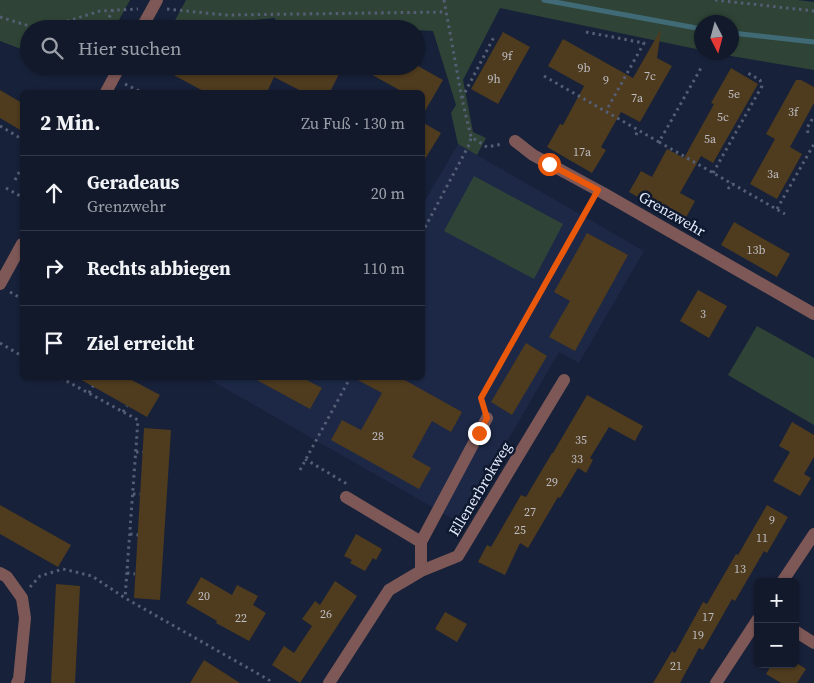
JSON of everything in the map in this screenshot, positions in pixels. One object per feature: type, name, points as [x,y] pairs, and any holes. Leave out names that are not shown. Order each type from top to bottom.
[{"type":"street","points":[[146,20],[155,4]]},
{"type":"street","points":[[107,90],[115,75]]},
{"type":"street","name":"Grenzwehr","points":[[515,141],[533,155],[598,190],[814,314]]},
{"type":"street","points":[[0,284],[20,248]]},
{"type":"street","name":"Ellenerbrokweg","points":[[329,683],[389,590],[421,571],[458,556],[564,380]]},
{"type":"street","points":[[421,571],[421,542],[487,418]]},
{"type":"street","points":[[346,497],[421,542]]},
{"type":"street","points":[[785,578],[814,534]]},
{"type":"street","points":[[0,573],[7,577],[22,598],[25,618],[19,680],[17,683]]},
{"type":"street","points":[[716,683],[755,623]]},
{"type":"street","points":[[799,634],[814,643]]},
{"type":"path","points":[[715,0],[814,11]]},
{"type":"path","points":[[425,227],[470,143],[471,137],[444,2]]},
{"type":"path","points":[[70,20],[100,11],[155,4],[225,15],[446,12]]},
{"type":"path","points":[[108,20],[113,10]]},
{"type":"path","points":[[0,17],[20,23]]},
{"type":"path","points":[[586,32],[644,43],[606,111]]},
{"type":"path","points":[[462,99],[495,35]]},
{"type":"path","points":[[659,142],[701,68]]},
{"type":"path","points":[[714,173],[762,86],[760,80],[746,72]]},
{"type":"path","points":[[544,76],[784,214]]},
{"type":"path","points":[[557,88],[559,84]]},
{"type":"path","points":[[808,133],[807,128],[814,116]]},
{"type":"path","points":[[0,126],[20,138]]},
{"type":"path","points":[[636,135],[638,130]]},
{"type":"path","points":[[471,137],[487,148],[515,141]]},
{"type":"path","points":[[777,209],[814,144]]},
{"type":"path","points":[[15,180],[20,171]]},
{"type":"path","points":[[728,189],[732,183]]},
{"type":"path","points":[[6,188],[20,195]]},
{"type":"path","points":[[487,418],[481,398],[598,190]]},
{"type":"path","points":[[0,344],[20,355]]},
{"type":"path","points":[[65,380],[138,420],[126,598]]},
{"type":"path","points":[[300,470],[349,380]]},
{"type":"path","points":[[89,393],[93,386]]},
{"type":"path","points":[[123,412],[127,406]]},
{"type":"path","points":[[136,452],[143,452]]},
{"type":"path","points":[[133,494],[140,494]]},
{"type":"path","points":[[130,534],[138,535]]},
{"type":"path","points":[[22,598],[40,576],[63,569],[92,576],[126,598],[269,680],[270,683]]},
{"type":"path","points":[[127,574],[135,574]]},
{"type":"shaded area","points":[[458,144],[644,251],[579,363],[559,352],[460,523],[210,380],[425,380],[425,201]]},
{"type":"green space","points":[[0,0],[130,0],[119,20],[20,20],[20,49],[0,41]]},
{"type":"green space","points":[[186,0],[797,0],[814,2],[814,70],[739,57],[739,15],[694,15],[694,49],[500,8],[463,80],[473,132],[486,138],[477,155],[458,144],[451,113],[456,105],[433,31],[425,31],[425,20],[275,20],[275,18],[253,20],[175,20]]},
{"type":"green space","points":[[474,176],[563,224],[534,279],[444,231]]},
{"type":"green space","points":[[757,326],[814,358],[814,425],[728,375]]},
{"type":"building","points":[[660,31],[657,58],[672,66],[640,122],[621,112],[601,147],[606,150],[592,173],[547,147],[560,124],[563,125],[584,86],[548,66],[563,39],[633,78]]},
{"type":"building","points":[[503,32],[530,47],[498,104],[471,89]]},
{"type":"building","points":[[731,68],[758,84],[713,163],[701,156],[680,193],[695,201],[683,223],[629,192],[641,171],[652,177],[667,149],[684,158],[714,104],[711,103]]},
{"type":"building","points":[[425,70],[443,80],[425,111],[425,90],[399,90],[372,75],[425,75]]},
{"type":"building","points":[[174,75],[338,75],[331,90],[299,90],[274,77],[268,90],[201,90]]},
{"type":"building","points":[[796,80],[801,80],[814,87],[814,103],[790,147],[802,154],[777,199],[750,184],[775,139],[766,134]]},
{"type":"building","points":[[0,90],[20,102],[20,130],[0,118]]},
{"type":"building","points":[[425,124],[441,133],[425,159]]},
{"type":"building","points":[[734,222],[790,254],[777,277],[721,245]]},
{"type":"building","points":[[587,233],[628,255],[575,351],[549,337],[570,301],[554,292]]},
{"type":"building","points":[[698,290],[727,306],[709,338],[680,321]]},
{"type":"building","points":[[526,343],[547,356],[512,415],[491,402]]},
{"type":"building","points":[[82,380],[132,380],[160,395],[147,417]]},
{"type":"building","points":[[257,380],[307,380],[322,388],[310,409]]},
{"type":"building","points":[[358,380],[405,380],[462,412],[451,432],[432,421],[412,457],[431,468],[419,489],[331,440],[342,420],[361,430],[382,393]]},
{"type":"building","points":[[587,395],[643,426],[635,441],[609,427],[590,458],[593,460],[586,473],[578,468],[560,498],[558,497],[528,548],[520,543],[505,575],[478,562],[487,545],[491,547],[521,495],[526,497]]},
{"type":"building","points":[[792,422],[814,435],[814,457],[804,474],[811,478],[800,496],[773,481],[790,452],[779,446]]},
{"type":"building","points":[[144,428],[171,430],[160,600],[134,598]]},
{"type":"building","points":[[0,505],[71,545],[58,567],[0,534]]},
{"type":"building","points":[[767,505],[788,517],[767,553],[764,551],[735,601],[732,599],[703,650],[699,648],[680,683],[653,683],[672,651],[675,653],[703,602],[707,604]]},
{"type":"building","points":[[356,534],[382,549],[376,560],[373,558],[365,571],[350,563],[352,560],[344,556]]},
{"type":"building","points":[[201,577],[232,595],[237,585],[258,596],[253,605],[266,613],[249,641],[216,623],[217,621],[186,603]]},
{"type":"building","points":[[335,581],[357,596],[300,683],[272,665],[284,646],[294,653],[312,626],[302,619],[315,601],[320,605]]},
{"type":"building","points":[[56,584],[80,586],[75,683],[51,683]]},
{"type":"building","points":[[445,612],[467,624],[457,642],[435,629]]},
{"type":"building","points":[[204,660],[240,683],[190,683]]},
{"type":"building","points":[[799,665],[806,669],[797,683],[781,683],[766,674],[770,668],[799,668]]},
{"type":"waterway","points":[[544,0],[694,28]]},
{"type":"waterway","points":[[739,34],[814,42]]},
{"type":"route","points":[[479,433],[487,418],[481,398],[598,190],[549,164]]}]
